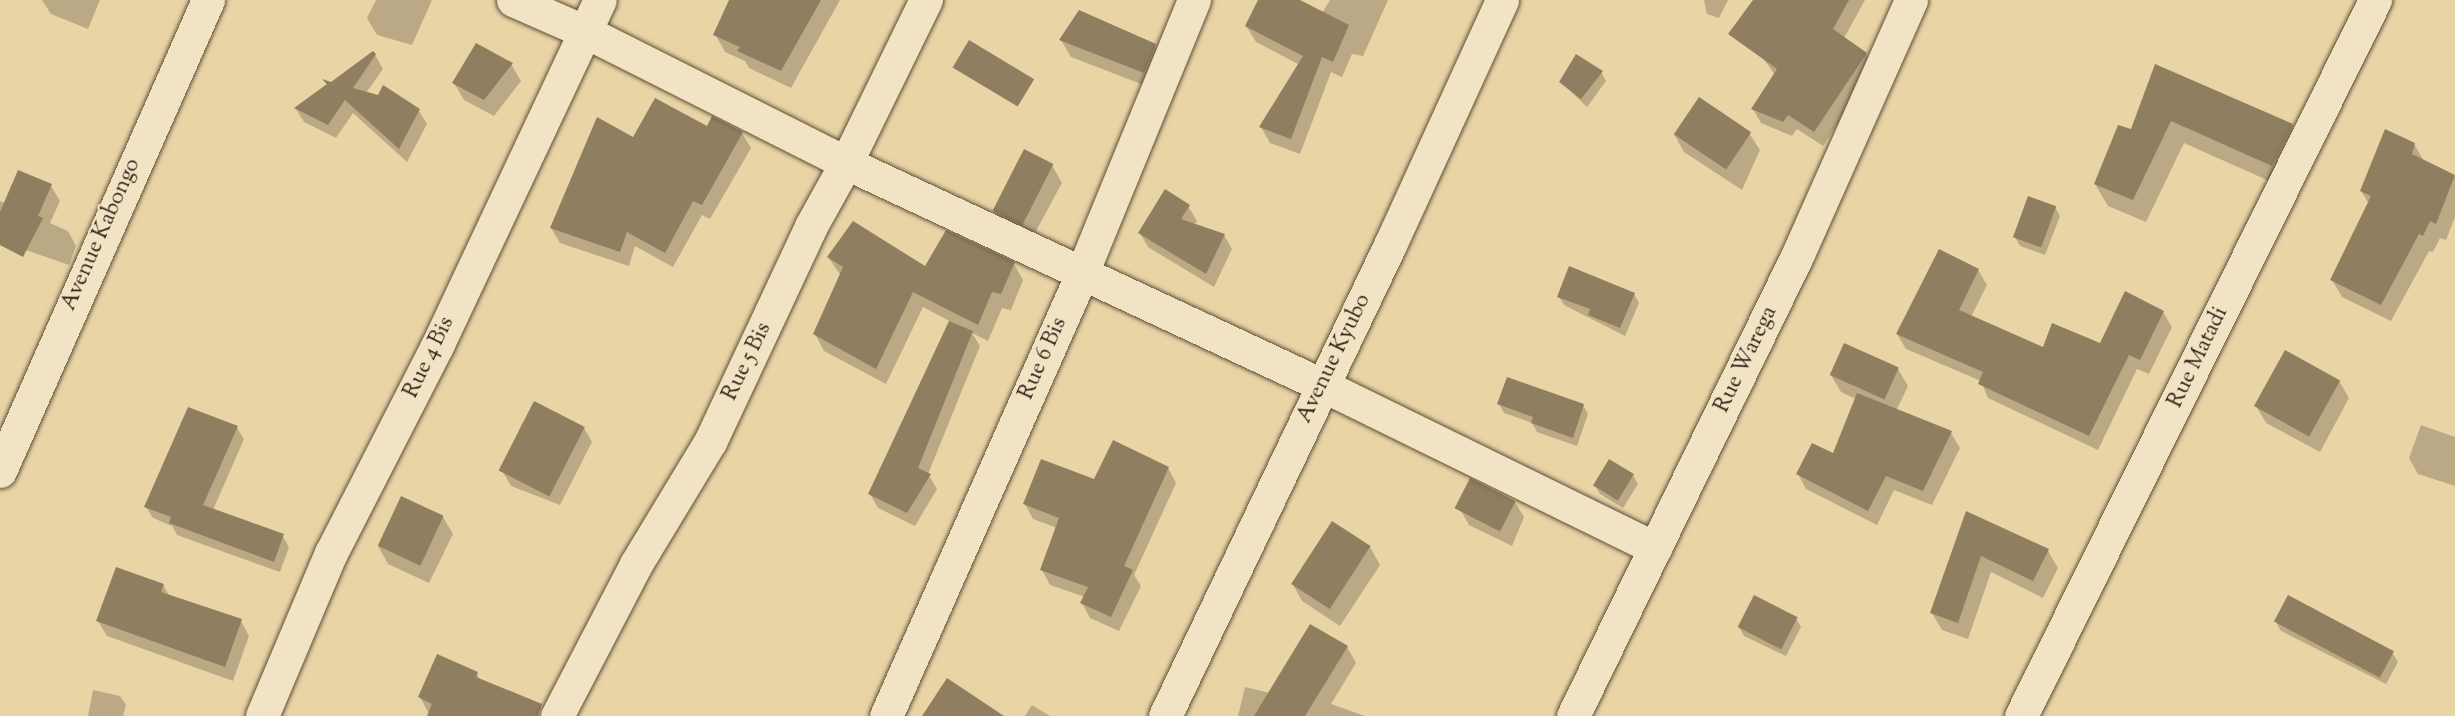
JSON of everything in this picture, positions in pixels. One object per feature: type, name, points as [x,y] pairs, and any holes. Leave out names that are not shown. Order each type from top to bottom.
[{"type":"street","name":"Avenue Kabongo","points":[[0,471],[208,0]]},
{"type":"street","points":[[513,0],[586,32],[846,163],[1322,385],[1655,548]]},
{"type":"street","name":"Rue 4 Bis","points":[[262,716],[331,553],[437,346],[600,0]]},
{"type":"street","name":"Rue 5 Bis","points":[[557,716],[636,564],[710,442],[811,226],[846,163],[926,0]]},
{"type":"street","name":"Rue 6 Bis","points":[[886,716],[1082,273],[1194,0]]},
{"type":"street","name":"Avenue Kyubo","points":[[1165,716],[1502,0]]},
{"type":"street","name":"Rue Warega","points":[[1573,716],[1798,254],[1911,0]]},
{"type":"street","name":"Rue Matadi","points":[[2021,716],[2374,0]]},
{"type":"building","points":[[729,0],[821,0],[781,71],[737,51],[740,47],[713,35]]},
{"type":"building","points":[[1258,0],[1300,0],[1349,25],[1333,62],[1322,57],[1291,139],[1259,127],[1303,56],[1245,26]]},
{"type":"building","points":[[1753,0],[1849,0],[1833,29],[1867,53],[1814,132],[1788,115],[1783,122],[1751,109],[1777,69],[1728,34]]},
{"type":"building","points":[[1079,10],[1156,44],[1144,73],[1059,40]]},
{"type":"building","points":[[969,40],[1034,79],[1018,107],[953,67]]},
{"type":"building","points":[[476,43],[513,63],[484,100],[452,83]]},
{"type":"building","points":[[373,51],[376,54],[353,88],[378,95],[383,85],[420,109],[399,149],[345,100],[328,125],[294,108],[327,84],[322,79],[331,82]]},
{"type":"building","points":[[1576,54],[1603,71],[1581,99],[1559,82]]},
{"type":"building","points":[[2155,64],[2293,124],[2272,166],[2171,121],[2133,200],[2094,184],[2118,125],[2131,129]]},
{"type":"building","points":[[1699,97],[1751,132],[1726,170],[1674,134]]},
{"type":"building","points":[[655,98],[707,126],[712,116],[743,132],[702,205],[693,201],[665,253],[627,232],[620,252],[550,228],[597,117],[633,137]]},
{"type":"building","points":[[2385,129],[2415,143],[2412,154],[2455,175],[2436,224],[2430,221],[2423,236],[2419,234],[2381,305],[2330,280],[2371,196],[2360,191]]},
{"type":"building","points":[[1024,149],[1053,164],[1022,225],[993,210]]},
{"type":"building","points":[[18,170],[52,184],[38,216],[43,218],[23,257],[0,245],[0,212]]},
{"type":"building","points":[[1165,189],[1190,205],[1181,219],[1225,234],[1206,274],[1138,233]]},
{"type":"building","points":[[2028,196],[2056,206],[2041,248],[2013,237]]},
{"type":"building","points":[[853,221],[925,266],[946,230],[1015,262],[1001,294],[992,292],[978,325],[913,292],[876,369],[813,334],[843,267],[827,257]]},
{"type":"building","points":[[1939,249],[1979,269],[1959,310],[2043,347],[2052,323],[2100,343],[2125,291],[2164,311],[2140,360],[2129,355],[2089,436],[1978,384],[1983,372],[1896,334]]},
{"type":"building","points":[[1569,266],[1635,293],[1620,328],[1588,315],[1590,309],[1557,297]]},
{"type":"building","points":[[949,321],[973,331],[918,468],[931,474],[907,513],[868,494]]},
{"type":"building","points":[[1844,343],[1899,367],[1885,399],[1830,375]]},
{"type":"building","points":[[2285,350],[2340,381],[2309,437],[2254,406]]},
{"type":"building","points":[[1507,377],[1584,404],[1573,438],[1531,423],[1533,417],[1497,404]]},
{"type":"building","points":[[1857,393],[1952,431],[1923,491],[1886,476],[1868,511],[1796,474],[1812,443],[1833,453]]},
{"type":"building","points":[[534,401],[585,427],[549,496],[499,470]]},
{"type":"building","points":[[188,407],[238,426],[203,505],[284,534],[274,562],[169,523],[171,517],[144,507]]},
{"type":"building","points":[[1113,440],[1169,467],[1124,566],[1133,570],[1111,617],[1080,603],[1088,587],[1040,570],[1059,518],[1023,504],[1041,459],[1094,479]]},
{"type":"building","points":[[1609,459],[1634,474],[1618,501],[1593,486]]},
{"type":"building","points":[[1470,478],[1515,501],[1500,531],[1455,508]]},
{"type":"building","points":[[401,496],[444,516],[420,566],[378,546]]},
{"type":"building","points":[[1966,511],[2049,549],[2033,581],[1981,556],[1958,623],[1930,613]]},
{"type":"building","points":[[1332,521],[1371,546],[1330,609],[1291,584]]},
{"type":"building","points":[[116,567],[164,584],[161,592],[242,619],[225,667],[96,621]]},
{"type":"building","points":[[1754,595],[1798,617],[1781,649],[1738,627]]},
{"type":"building","points":[[2288,595],[2394,651],[2380,678],[2274,621]]},
{"type":"building","points":[[1310,624],[1348,646],[1305,716],[1254,716]]},
{"type":"building","points":[[437,654],[478,672],[476,677],[542,704],[538,716],[427,716],[432,704],[418,697]]},
{"type":"building","points":[[947,678],[1004,716],[922,716]]}]
